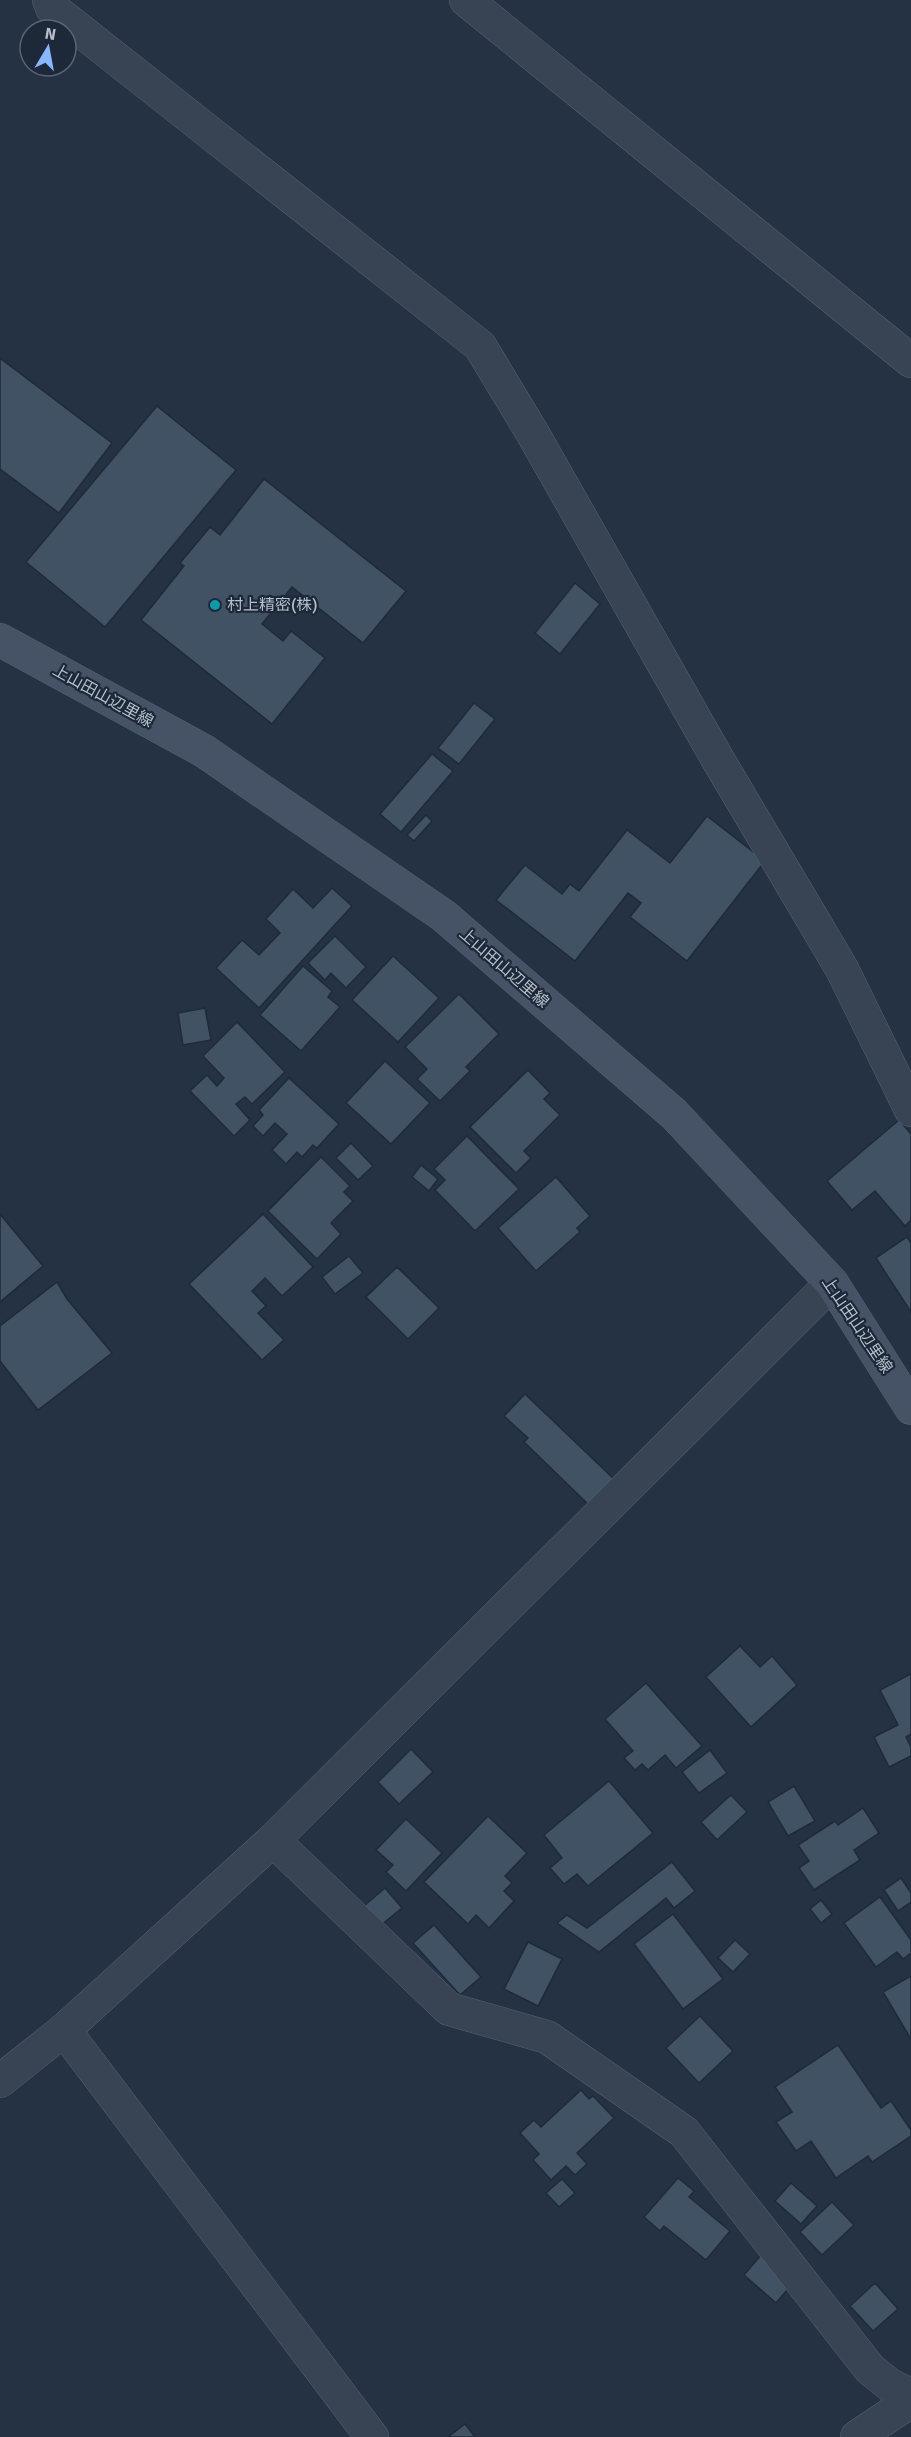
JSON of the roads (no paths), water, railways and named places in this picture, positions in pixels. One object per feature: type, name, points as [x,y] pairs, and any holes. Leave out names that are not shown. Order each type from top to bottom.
[{"type":"main road","name":"上山田山辺里線","points":[[0,640],[204,751],[444,916],[674,1114],[832,1283],[911,1408]]},
{"type":"street","points":[[49,0],[52,8],[480,346],[842,969],[911,1110]]},
{"type":"street","points":[[466,0],[911,361]]},
{"type":"street","points":[[0,2081],[64,2030],[273,1840],[832,1283]]},
{"type":"street","points":[[273,1840],[449,2009],[548,2037],[684,2132],[870,2369],[890,2385],[911,2395]]},
{"type":"street","points":[[64,2030],[372,2437]]},
{"type":"street","points":[[857,2437],[911,2401]]},
{"type":"place","name":"村上精密(株)","points":[[215,605]]}]
